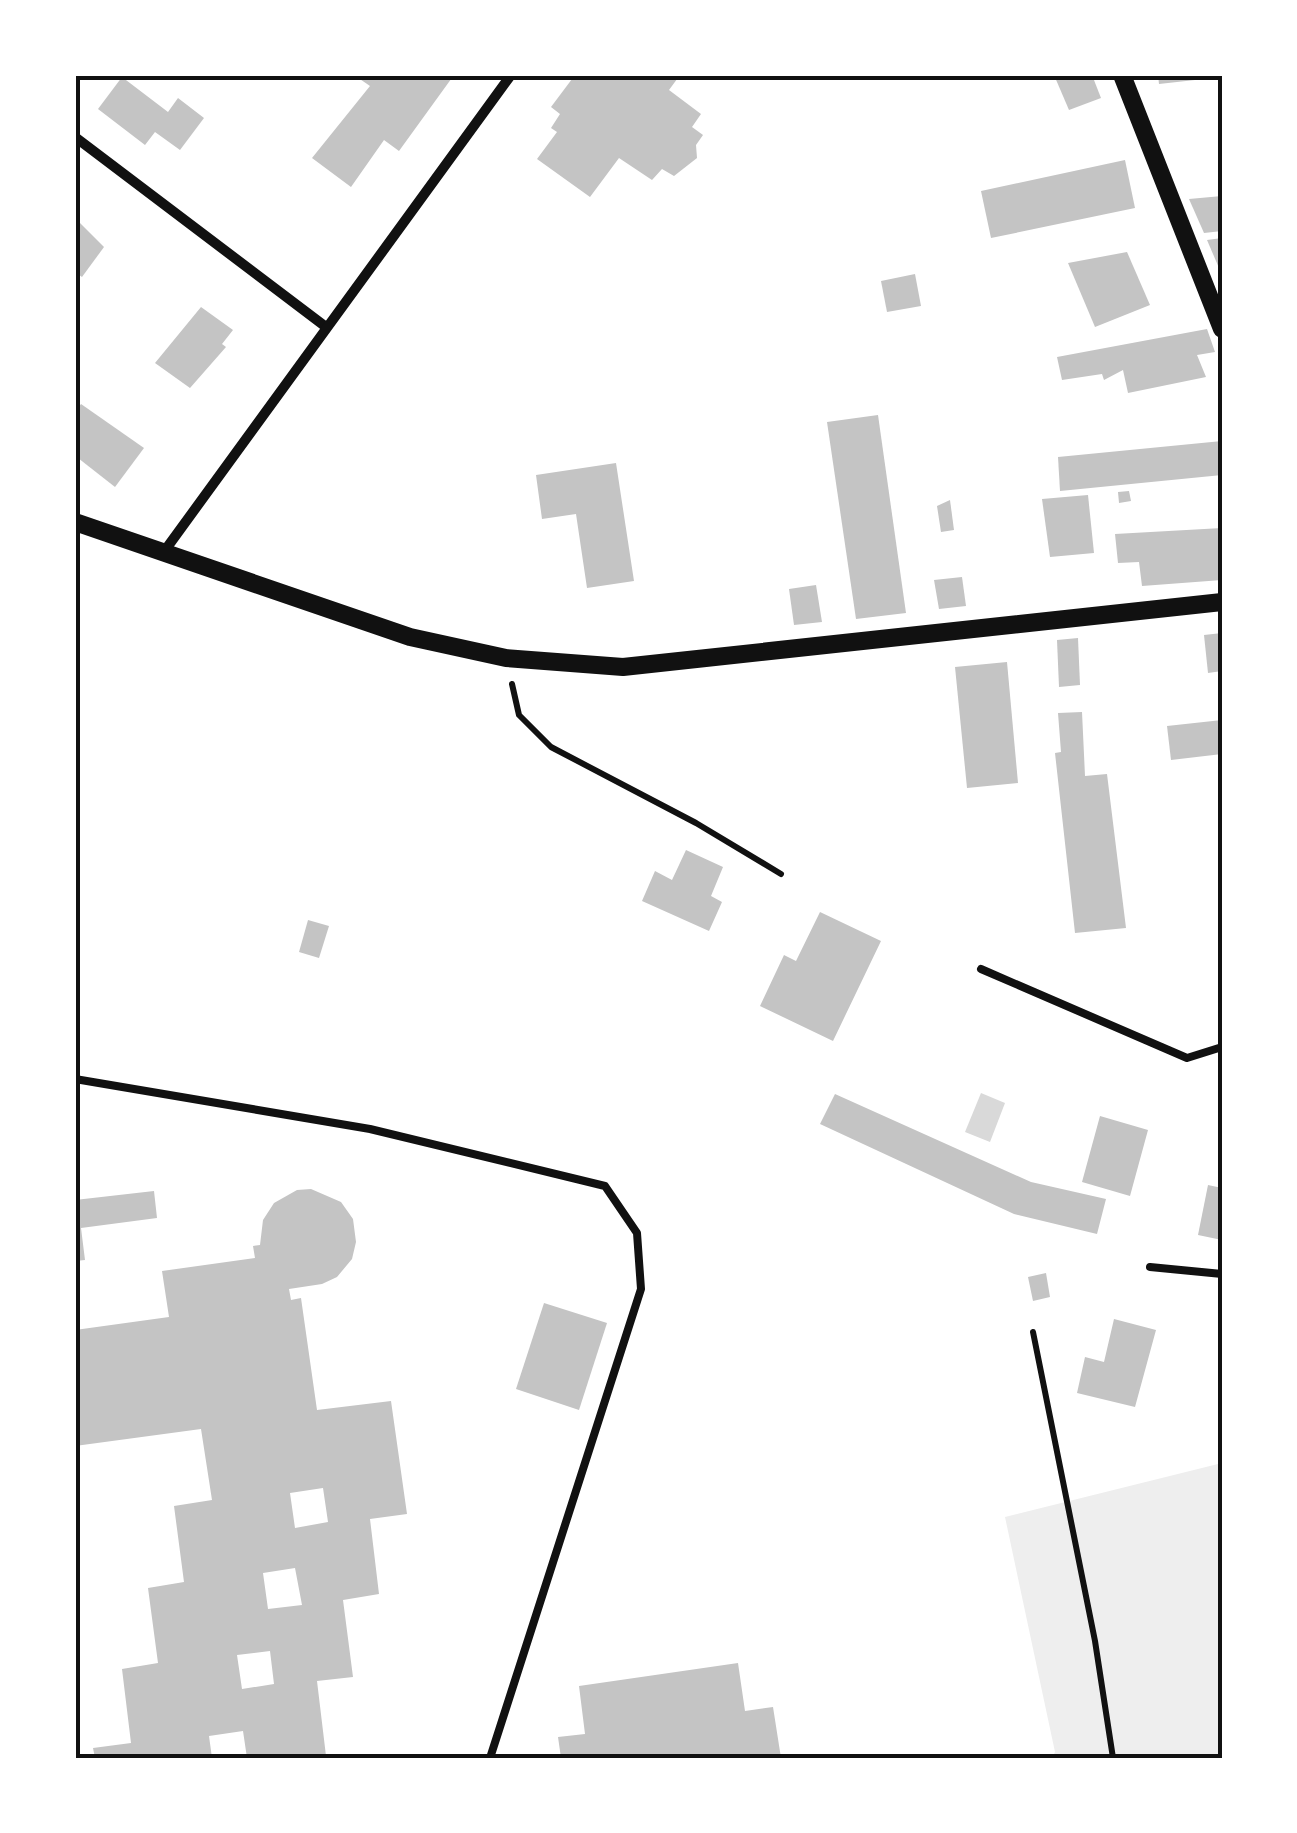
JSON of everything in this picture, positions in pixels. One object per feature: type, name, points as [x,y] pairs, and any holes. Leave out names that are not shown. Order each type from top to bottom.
[{"type":"street","points":[[163,553],[511,75]]},
{"type":"street","points":[[1122,75],[1222,329]]},
{"type":"street","points":[[75,137],[326,327]]},
{"type":"street","points":[[75,522],[410,636],[506,658],[624,667],[1222,602]]},
{"type":"lane","points":[[981,969],[1187,1058],[1222,1047]]},
{"type":"lane","points":[[75,1078],[370,1129],[605,1186],[637,1233],[642,1289],[490,1758]]},
{"type":"lane","points":[[1150,1267],[1222,1274]]},
{"type":"path","points":[[506,658],[519,715],[551,747],[696,823],[781,874]]},
{"type":"path","points":[[1034,1332],[1095,1640],[1113,1758]]},
{"type":"shaded area","points":[[981,1093],[1005,1103],[990,1142],[965,1132]]},
{"type":"shaded area","points":[[1222,1463],[1222,1758],[1052,1758],[1055,1752],[1005,1517]]},
{"type":"building","points":[[354,75],[454,75],[399,151],[384,140],[351,187],[312,158],[370,86]]},
{"type":"building","points":[[575,75],[680,75],[669,90],[701,114],[692,127],[703,135],[696,145],[697,158],[674,176],[662,169],[652,180],[619,158],[590,197],[537,159],[557,132],[551,128],[560,114],[551,107]]},
{"type":"building","points":[[1054,75],[1092,75],[1101,98],[1069,110]]},
{"type":"building","points":[[1158,75],[1195,75],[1195,80],[1159,84]]},
{"type":"building","points":[[122,77],[168,112],[178,98],[204,118],[180,150],[155,132],[145,145],[98,109]]},
{"type":"building","points":[[1125,160],[1135,208],[991,238],[981,191]]},
{"type":"building","points":[[1222,196],[1222,231],[1204,233],[1189,199]]},
{"type":"building","points":[[75,218],[104,247],[82,277],[75,272]]},
{"type":"building","points":[[1222,238],[1222,275],[1207,240]]},
{"type":"building","points":[[1127,252],[1150,305],[1095,327],[1068,263]]},
{"type":"building","points":[[915,274],[921,306],[887,312],[881,281]]},
{"type":"building","points":[[201,307],[233,330],[222,344],[226,347],[190,388],[155,363]]},
{"type":"building","points":[[1207,329],[1215,352],[1197,355],[1206,377],[1128,393],[1123,370],[1104,380],[1102,374],[1062,380],[1057,357]]},
{"type":"building","points":[[81,404],[144,448],[115,487],[78,458],[75,412]]},
{"type":"building","points":[[878,415],[906,613],[856,619],[827,422]]},
{"type":"building","points":[[1222,441],[1222,475],[1060,491],[1058,457]]},
{"type":"building","points":[[616,463],[634,581],[587,588],[576,514],[542,519],[536,475]]},
{"type":"building","points":[[1129,491],[1131,501],[1119,503],[1118,492]]},
{"type":"building","points":[[1088,495],[1094,553],[1050,557],[1042,499]]},
{"type":"building","points":[[950,500],[954,530],[941,532],[937,506]]},
{"type":"building","points":[[1222,528],[1222,580],[1142,586],[1139,562],[1118,563],[1115,534]]},
{"type":"building","points":[[962,577],[966,606],[939,609],[934,580]]},
{"type":"building","points":[[816,585],[822,622],[794,625],[789,589]]},
{"type":"building","points":[[1222,633],[1222,671],[1208,673],[1204,635]]},
{"type":"building","points":[[1078,638],[1080,685],[1059,687],[1057,640]]},
{"type":"building","points":[[1007,662],[1018,783],[967,788],[955,667]]},
{"type":"building","points":[[1082,712],[1085,776],[1107,774],[1126,928],[1075,933],[1055,753],[1061,752],[1058,713]]},
{"type":"building","points":[[1222,720],[1222,754],[1171,760],[1167,726]]},
{"type":"building","points":[[686,850],[723,867],[711,896],[722,902],[709,931],[642,901],[655,871],[672,880]]},
{"type":"building","points":[[820,912],[881,941],[833,1041],[760,1006],[784,955],[796,961]]},
{"type":"building","points":[[308,920],[329,926],[319,958],[299,952]]},
{"type":"building","points":[[835,1094],[1031,1182],[1106,1199],[1097,1234],[1014,1214],[820,1124]]},
{"type":"building","points":[[1100,1116],[1148,1130],[1130,1196],[1082,1182]]},
{"type":"building","points":[[1208,1185],[1222,1188],[1222,1240],[1198,1235]]},
{"type":"building","points":[[311,1189],[341,1202],[353,1219],[356,1242],[352,1259],[337,1277],[322,1284],[289,1289],[291,1300],[301,1298],[317,1410],[391,1401],[407,1514],[370,1519],[379,1594],[343,1600],[353,1677],[317,1681],[326,1756],[247,1758],[243,1731],[209,1736],[212,1758],[95,1758],[93,1748],[131,1743],[122,1669],[158,1663],[148,1588],[184,1582],[174,1506],[212,1500],[201,1429],[75,1446],[75,1330],[169,1317],[162,1271],[255,1258],[253,1246],[260,1245],[263,1220],[274,1203],[297,1190]],"holes":[[[323,1488],[328,1522],[295,1528],[290,1493]],[[295,1568],[302,1605],[268,1609],[263,1573]],[[270,1651],[274,1684],[242,1689],[237,1655]]]},
{"type":"building","points":[[154,1191],[157,1218],[81,1228],[85,1260],[75,1261],[75,1200]]},
{"type":"building","points":[[1046,1273],[1050,1297],[1033,1301],[1028,1277]]},
{"type":"building","points":[[544,1303],[607,1323],[579,1410],[516,1389]]},
{"type":"building","points":[[1114,1319],[1156,1330],[1135,1407],[1077,1393],[1085,1357],[1104,1362]]},
{"type":"building","points":[[738,1663],[745,1711],[773,1707],[781,1758],[561,1758],[558,1737],[585,1734],[579,1686]]}]
